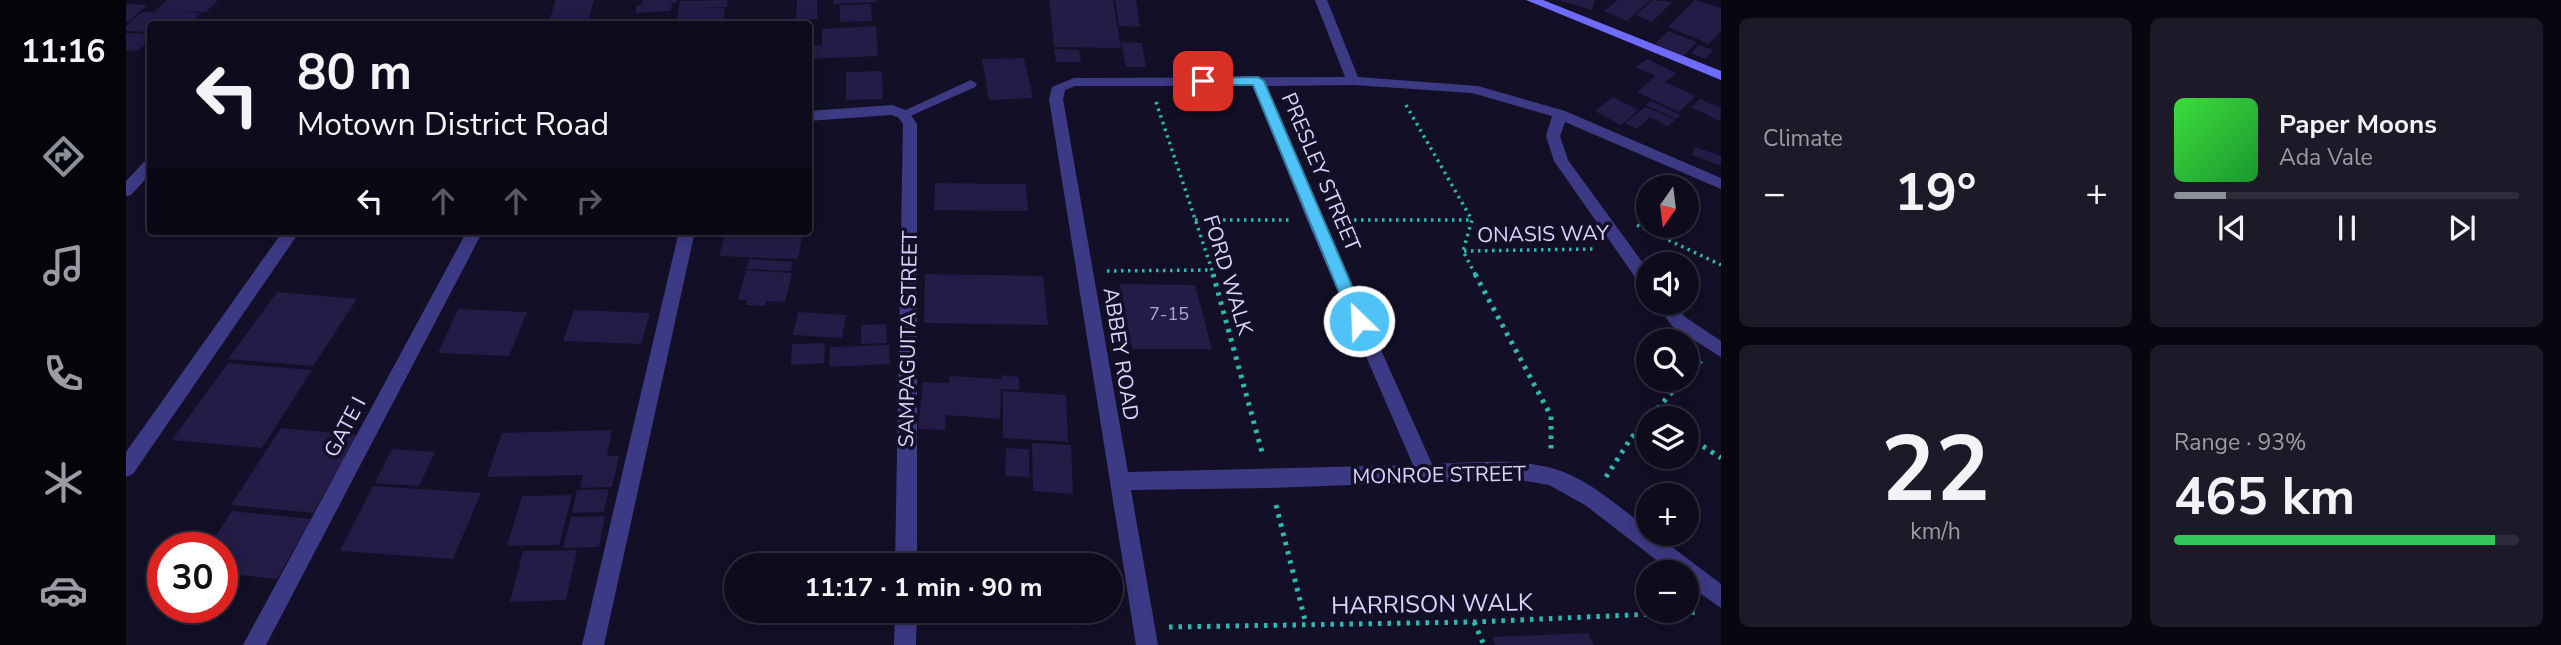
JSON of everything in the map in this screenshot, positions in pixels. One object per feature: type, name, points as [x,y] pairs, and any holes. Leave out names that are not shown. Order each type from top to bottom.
[{"type":"street","points":[[1321,0],[1353,81]]},
{"type":"street","points":[[1532,0],[1721,76]]},
{"type":"street","name":"PRESLEY STREET","points":[[1258,81],[1315,220],[1426,473]]},
{"type":"street","points":[[1149,82],[1353,81],[1473,89],[1560,114],[1721,184]]},
{"type":"street","name":"ABBEY ROAD","points":[[1145,637],[1056,99],[1059,87],[1074,82],[1149,82]]},
{"type":"street","points":[[812,116],[892,110],[902,114]]},
{"type":"street","name":"SAMPAGUITA STREET","points":[[902,114],[910,124],[906,553]]},
{"type":"street","points":[[1560,114],[1553,136],[1555,148],[1636,266]]},
{"type":"street","points":[[126,191],[147,167]]},
{"type":"street","points":[[126,468],[289,235]]},
{"type":"street","name":"GATE I","points":[[254,645],[473,235]]},
{"type":"street","points":[[593,645],[686,235]]},
{"type":"street","points":[[1674,315],[1721,350]]},
{"type":"street","name":"MONROE STREET","points":[[1118,481],[1269,479],[1513,470],[1552,477],[1592,498],[1714,605]]},
{"type":"street","points":[[905,645],[906,623]]},
{"type":"lane","points":[[902,114],[971,84]]},
{"type":"path","name":"FORD WALK","points":[[1149,82],[1212,270],[1306,624]]},
{"type":"path","points":[[1394,83],[1472,220],[1464,251],[1550,416],[1552,477]]},
{"type":"path","points":[[1591,203],[1721,265]]},
{"type":"path","name":"ONASIS WAY","points":[[1464,251],[1624,249]]},
{"type":"path","points":[[1084,271],[1212,270]]},
{"type":"path","points":[[1659,406],[1672,392]]},
{"type":"path","points":[[1592,498],[1636,432]]},
{"type":"path","points":[[1699,444],[1721,458]]},
{"type":"path","name":"HARRISON WALK","points":[[1145,637],[1306,624],[1474,622],[1714,605]]},
{"type":"path","points":[[1474,622],[1484,645]]},
{"type":"building","points":[[167,0],[218,0],[206,12],[155,11]]},
{"type":"building","points":[[556,0],[594,0],[588,21],[549,21]]},
{"type":"building","points":[[643,0],[677,0],[672,3],[671,11],[635,13],[637,5],[642,5]]},
{"type":"building","points":[[728,0],[727,7],[699,8],[725,8],[723,21],[677,21],[680,1]]},
{"type":"building","points":[[797,0],[817,0],[817,19],[796,20]]},
{"type":"building","points":[[833,0],[877,0],[877,2],[833,4]]},
{"type":"building","points":[[1049,0],[1113,0],[1121,48],[1054,47]]},
{"type":"building","points":[[1115,0],[1136,0],[1140,27],[1119,26]]},
{"type":"building","points":[[1558,0],[1595,0],[1592,10]]},
{"type":"building","points":[[1618,0],[1650,0],[1627,21],[1604,11]]},
{"type":"building","points":[[1653,0],[1672,2],[1652,22],[1636,15]]},
{"type":"building","points":[[1695,0],[1721,8],[1721,31],[1709,44],[1668,27]]},
{"type":"building","points":[[126,4],[147,5],[126,22]]},
{"type":"building","points":[[871,4],[872,21],[840,22],[840,5]]},
{"type":"building","points":[[142,12],[201,13],[192,21],[147,21],[147,32],[126,31],[126,26]]},
{"type":"building","points":[[876,26],[878,56],[812,59],[812,46],[822,45],[822,29]]},
{"type":"building","points":[[1668,31],[1697,42],[1683,56],[1655,44]]},
{"type":"building","points":[[126,33],[147,34],[147,42],[138,51],[126,50]]},
{"type":"building","points":[[1121,42],[1142,43],[1146,67],[1126,67]]},
{"type":"building","points":[[1699,45],[1713,50],[1705,59],[1691,53]]},
{"type":"building","points":[[1054,49],[1079,50],[1081,62],[1056,62]]},
{"type":"building","points":[[1024,58],[1033,98],[989,100],[982,59]]},
{"type":"building","points":[[1647,59],[1676,73],[1665,82],[1696,96],[1679,112],[1637,92],[1656,76],[1636,67]]},
{"type":"building","points":[[882,71],[883,99],[846,100],[846,72]]},
{"type":"building","points":[[1613,97],[1638,110],[1621,125],[1595,111]]},
{"type":"building","points":[[1700,99],[1721,108],[1720,121],[1691,107]]},
{"type":"building","points":[[1651,101],[1681,115],[1676,119],[1646,105]]},
{"type":"building","points":[[1645,107],[1675,120],[1668,126],[1650,117],[1637,129],[1625,123]]},
{"type":"building","points":[[1695,147],[1721,156],[1721,166],[1692,155]]},
{"type":"building","points":[[935,183],[1026,184],[1028,211],[934,210]]},
{"type":"building","points":[[725,235],[802,235],[798,259],[719,256]]},
{"type":"building","points":[[749,259],[793,262],[791,271],[747,269]]},
{"type":"building","points":[[746,270],[792,273],[785,302],[766,301],[765,306],[746,305],[747,300],[738,300]]},
{"type":"building","points":[[925,274],[1043,276],[1048,325],[924,323]]},
{"type":"building","points":[[1120,284],[1195,285],[1212,349],[1132,349]]},
{"type":"building","points":[[277,292],[357,299],[313,366],[228,359]]},
{"type":"building","points":[[458,309],[527,312],[509,356],[438,353]]},
{"type":"building","points":[[574,310],[650,313],[641,344],[563,341]]},
{"type":"building","points":[[798,312],[846,315],[842,338],[793,335]]},
{"type":"building","points":[[886,324],[887,343],[861,344],[861,325]]},
{"type":"building","points":[[825,343],[824,363],[791,365],[792,344]]},
{"type":"building","points":[[889,345],[890,364],[829,367],[830,347]]},
{"type":"building","points":[[228,363],[312,370],[262,448],[172,440]]},
{"type":"building","points":[[1002,375],[1019,377],[1019,390],[1001,389],[1000,419],[946,415],[945,430],[918,429],[923,382],[949,383],[950,376],[1002,379]]},
{"type":"building","points":[[1003,391],[1066,395],[1068,442],[1003,438]]},
{"type":"building","points":[[281,428],[358,435],[313,513],[231,505]]},
{"type":"building","points":[[612,430],[607,456],[619,456],[612,487],[580,488],[583,475],[487,477],[502,433]]},
{"type":"building","points":[[1032,443],[1071,445],[1073,494],[1033,491]]},
{"type":"building","points":[[1006,448],[1029,449],[1029,477],[1005,476]]},
{"type":"building","points":[[392,449],[435,452],[419,486],[375,483]]},
{"type":"building","points":[[373,486],[481,493],[453,559],[340,551]]},
{"type":"building","points":[[609,489],[604,512],[572,513],[577,490]]},
{"type":"building","points":[[572,495],[559,545],[507,546],[522,496]]},
{"type":"building","points":[[232,511],[311,519],[277,579],[238,575],[238,532],[218,532]]},
{"type":"building","points":[[605,516],[599,547],[563,548],[571,517]]},
{"type":"building","points":[[577,550],[566,600],[510,602],[523,551]]},
{"type":"building","points":[[1588,633],[1594,645],[1495,645],[1492,637]]},
{"type":"route","points":[[1203,81],[1258,81],[1359,321]]}]
